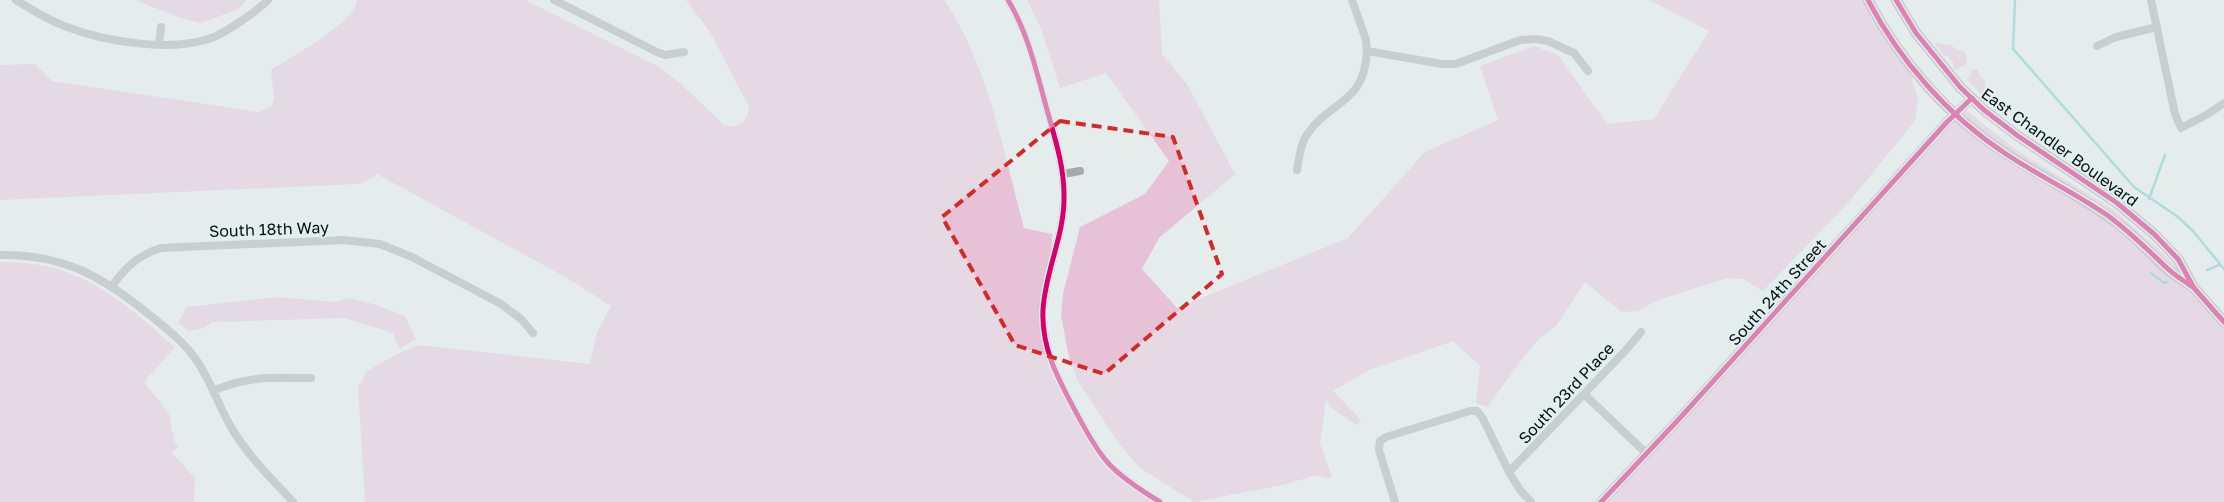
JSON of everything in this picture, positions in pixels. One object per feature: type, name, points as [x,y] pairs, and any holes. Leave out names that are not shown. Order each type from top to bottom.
[{"type":"main road","name":"East Chandler Boulevard","points":[[1868,0],[1901,54],[1943,103],[1969,126],[2005,154],[2106,214],[2143,244],[2167,269],[2194,288]]},
{"type":"main road","name":"East Chandler Boulevard","points":[[1896,0],[1916,33],[1934,57],[1972,98],[2018,136],[2117,203],[2154,234],[2178,259],[2194,288],[2224,322]]},
{"type":"street","points":[[16,0],[44,17],[68,28],[111,39],[159,44],[192,42],[214,37],[256,12],[268,0]]},
{"type":"street","points":[[554,0],[657,52],[665,55],[684,52]]},
{"type":"street","points":[[1008,0],[1024,32],[1063,174],[1064,204],[1062,228],[1045,292],[1043,310],[1044,335],[1049,356],[1057,378],[1094,444],[1108,463],[1140,490],[1160,502]]},
{"type":"street","points":[[1297,170],[1305,138],[1314,125],[1353,93],[1362,80],[1367,51],[1366,40],[1352,0]]},
{"type":"street","points":[[2151,0],[2174,114],[2181,128],[2224,103]]},
{"type":"street","points":[[159,44],[161,27]]},
{"type":"street","points":[[2097,46],[2116,37],[2157,27]]},
{"type":"street","points":[[214,37],[218,45]]},
{"type":"street","points":[[1367,51],[1442,64],[1456,64],[1520,40],[1535,39],[1548,41],[1574,53],[1588,71]]},
{"type":"street","name":"South 24th Street","points":[[1600,502],[1647,454],[1972,98]]},
{"type":"street","points":[[1063,174],[1080,171]]},
{"type":"street","name":"South 18th Way","points":[[112,286],[124,269],[135,260],[161,248],[357,240],[390,247],[412,257],[513,312],[532,333]]},
{"type":"street","points":[[0,255],[17,255],[52,260],[94,275],[112,286],[162,325],[186,347],[198,362],[234,433],[293,502]]},
{"type":"street","name":"South 23rd Place","points":[[1509,472],[1641,332]]},
{"type":"street","points":[[213,391],[230,383],[252,378],[311,378]]},
{"type":"street","points":[[1584,394],[1647,454]]},
{"type":"street","points":[[1395,502],[1379,450],[1380,441],[1386,437],[1477,411],[1509,472],[1520,490],[1531,502]]},
{"type":"highlighted area","points":[[1060,121],[1173,137],[1222,274],[1104,374],[1015,345],[942,217]]},
{"type":"shaded area","points":[[135,0],[246,0],[239,9],[201,23],[181,18]]},
{"type":"shaded area","points":[[357,0],[525,0],[659,67],[680,83],[724,125],[734,126],[744,121],[749,107],[710,32],[686,0],[944,0],[959,25],[983,80],[1002,140],[1024,228],[1052,234],[1051,272],[1043,310],[1049,356],[1108,463],[1160,502],[365,502],[358,387],[367,371],[397,354],[419,345],[590,364],[597,332],[611,306],[567,278],[377,174],[367,181],[358,184],[0,200],[0,65],[35,64],[52,81],[259,112],[271,107],[274,99],[271,70],[334,29],[354,9]]},
{"type":"shaded area","points":[[1027,0],[1159,0],[1162,54],[1187,84],[1235,174],[1159,238],[1142,269],[1177,308],[1348,238],[1425,152],[1498,120],[1480,66],[1534,46],[1558,55],[1607,124],[1654,119],[1709,31],[1649,0],[1864,0],[1911,75],[1918,100],[1915,121],[1847,204],[1763,291],[1743,279],[1727,278],[1658,300],[1638,311],[1621,312],[1585,282],[1557,325],[1540,338],[1526,354],[1487,407],[1476,403],[1480,366],[1453,341],[1369,370],[1333,391],[1361,420],[1357,425],[1333,409],[1326,401],[1320,443],[1332,477],[1326,478],[1316,475],[1287,484],[1194,502],[1140,468],[1119,444],[1077,380],[1068,353],[1061,315],[1063,294],[1080,227],[1145,194],[1169,161],[1106,73],[1060,88],[1041,29]]},
{"type":"shaded area","points":[[1934,43],[1951,45],[1957,50],[1964,51],[1967,57],[1966,64],[1956,70],[1953,62],[1948,56],[1944,56]]},
{"type":"shaded area","points":[[1973,69],[1977,69],[1980,73],[1979,75],[1985,81],[1985,89],[2000,107],[2000,112],[1967,80]]},
{"type":"shaded area","points":[[1962,107],[2016,150],[2113,209],[2168,258],[2224,322],[2224,502],[1601,502]]},
{"type":"shaded area","points":[[0,262],[28,263],[53,268],[96,286],[116,298],[175,347],[144,382],[169,414],[174,440],[178,447],[172,453],[195,478],[194,502],[0,502]]},
{"type":"shaded area","points":[[278,297],[335,302],[350,298],[373,304],[405,316],[416,339],[399,349],[393,333],[345,318],[212,322],[204,328],[188,331],[178,323],[187,307]]},
{"type":"waterway","points":[[2015,0],[2013,49],[2134,187],[2178,217],[2193,231],[2224,269]]},
{"type":"waterway","points":[[2149,199],[2165,155]]},
{"type":"waterway","points":[[2207,270],[2219,265]]},
{"type":"waterway","points":[[2151,273],[2164,283],[2167,282]]},
{"type":"cycle path","points":[[1008,0],[1021,25],[1031,52],[1055,139],[1064,184],[1061,224],[1047,281],[1043,310],[1043,325],[1048,352],[1065,391],[1088,435],[1100,453],[1120,475],[1160,502]]},
{"type":"cycle path","points":[[1868,0],[1910,66],[1945,105],[1964,122],[2006,154],[2107,215],[2170,271],[2191,286]]},
{"type":"cycle path","points":[[1896,0],[1916,33],[1960,87],[1984,110],[2018,136],[2117,203],[2154,234],[2178,259],[2194,288],[2224,322]]},
{"type":"cycle path","points":[[1601,502],[1680,418],[1947,122],[1972,98]]}]
